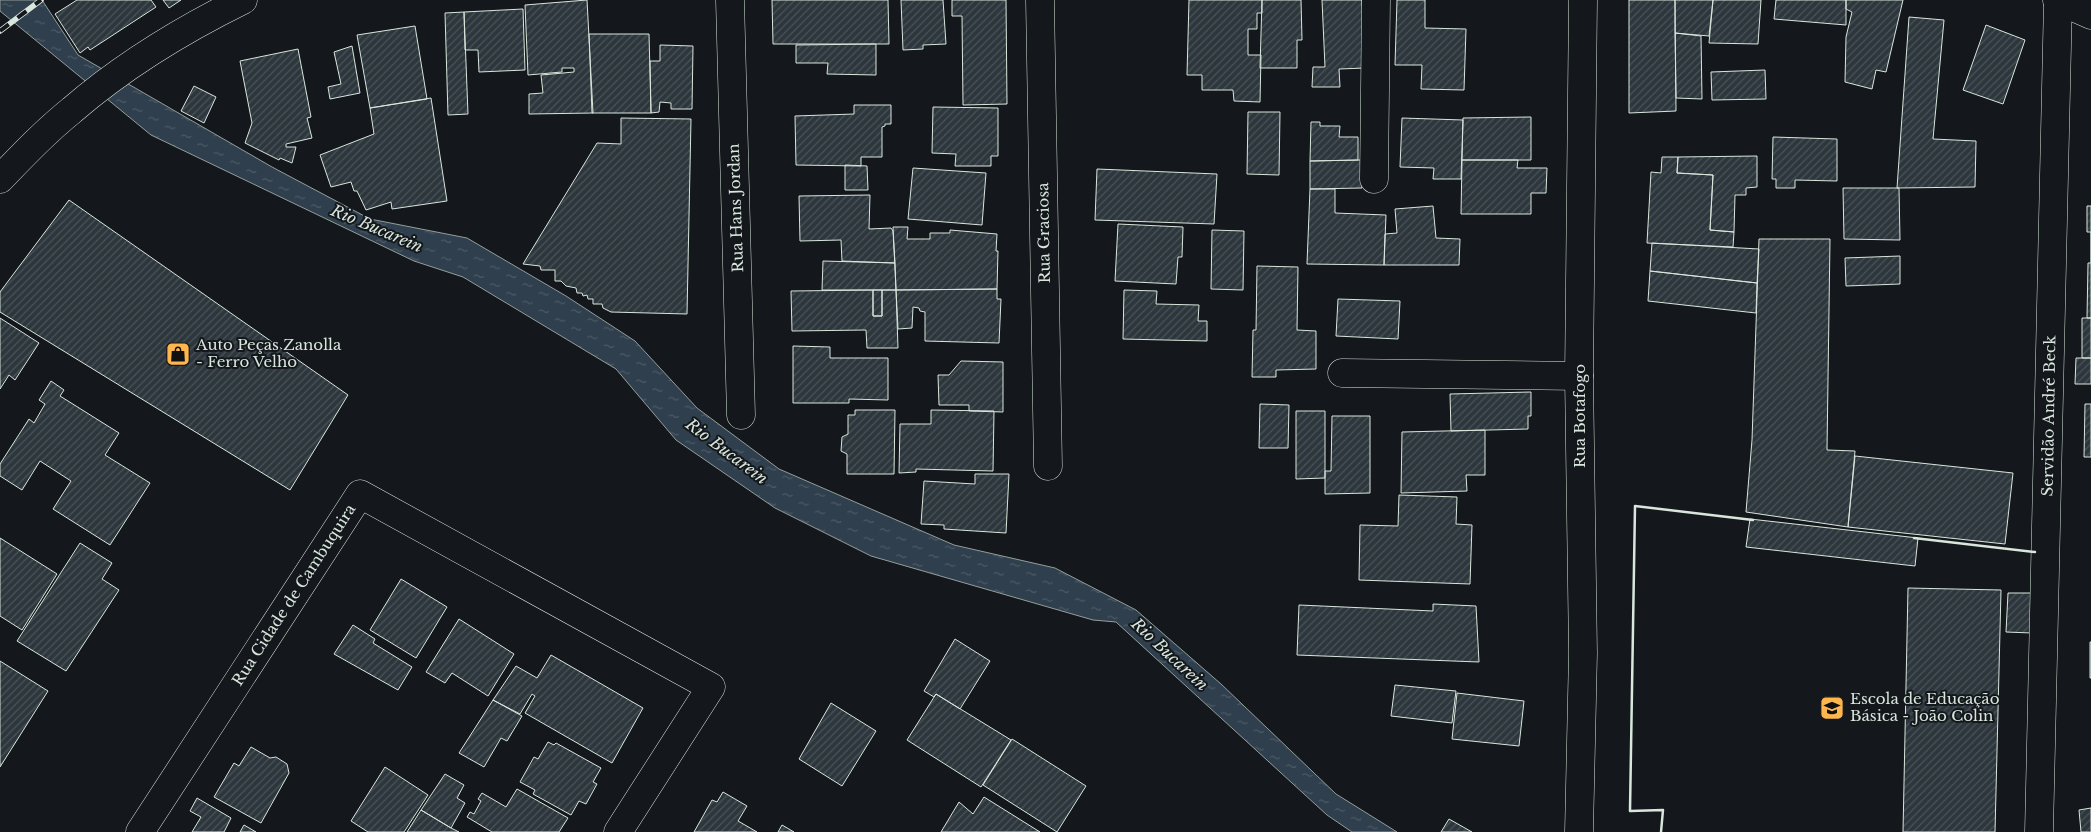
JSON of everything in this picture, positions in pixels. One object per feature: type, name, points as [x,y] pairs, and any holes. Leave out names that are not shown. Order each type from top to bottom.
[{"type":"street","points":[[0,179],[35,142],[73,108],[142,57],[201,21],[243,0]]},
{"type":"street","name":"Rua Hans Jordan","points":[[730,0],[741,415]]},
{"type":"street","name":"Rua Graciosa","points":[[1040,0],[1048,466]]},
{"type":"street","points":[[1374,179],[1376,0]]},
{"type":"street","name":"Rua Botafogo","points":[[1579,832],[1583,653],[1579,376],[1583,0]]},
{"type":"street","points":[[2058,0],[2091,15]]},
{"type":"street","name":"Servidão André Beck","points":[[2039,832],[2058,0]]},
{"type":"street","points":[[1342,373],[1579,376]]},
{"type":"street","name":"Rua Cidade de Cambuquira","points":[[140,832],[360,494],[711,687],[618,832]]},
{"type":"water","name":"Rio Bucarein","points":[[0,0],[42,0],[78,55],[272,167],[370,219],[467,238],[566,296],[635,341],[697,408],[779,469],[954,545],[1055,568],[1136,610],[1221,684],[1336,794],[1397,832],[1352,832],[1327,815],[1116,622],[1093,620],[871,556],[775,508],[676,440],[616,369],[463,277],[414,261],[151,135],[0,11]]},
{"type":"building","points":[[77,0],[151,0],[156,7],[90,50],[88,47],[80,53],[55,14]]},
{"type":"building","points":[[163,0],[181,0],[169,8]]},
{"type":"building","points":[[587,0],[593,113],[529,114],[529,94],[543,93],[541,75],[574,72],[574,68],[562,68],[562,72],[528,75],[525,5]]},
{"type":"building","points":[[772,0],[888,0],[889,44],[773,44]]},
{"type":"building","points":[[901,0],[943,0],[946,44],[923,45],[923,49],[903,50]]},
{"type":"building","points":[[952,0],[1006,0],[1007,104],[963,105],[962,16],[952,16]]},
{"type":"building","points":[[1189,0],[1262,0],[1262,13],[1257,13],[1257,29],[1248,29],[1248,55],[1261,55],[1260,102],[1234,101],[1233,90],[1202,90],[1202,75],[1187,75]]},
{"type":"building","points":[[1262,0],[1301,0],[1302,40],[1297,40],[1297,68],[1260,68]]},
{"type":"building","points":[[1322,0],[1362,0],[1365,68],[1339,69],[1340,87],[1312,87],[1313,67],[1325,67]]},
{"type":"building","points":[[1397,0],[1425,0],[1425,28],[1466,29],[1464,90],[1421,89],[1422,65],[1395,65]]},
{"type":"building","points":[[1629,0],[1675,0],[1676,111],[1629,113]]},
{"type":"building","points":[[1675,0],[1713,0],[1709,36],[1675,33]]},
{"type":"building","points":[[1713,0],[1761,0],[1758,44],[1709,43]]},
{"type":"building","points":[[1776,0],[1846,0],[1846,25],[1774,19]]},
{"type":"building","points":[[1846,0],[1903,0],[1886,72],[1876,70],[1872,89],[1845,82],[1846,37],[1852,12],[1846,9]]},
{"type":"building","points":[[523,9],[525,70],[479,72],[478,50],[465,50],[464,12]]},
{"type":"building","points":[[464,12],[468,114],[448,115],[445,13]]},
{"type":"building","points":[[1909,17],[1944,20],[1933,139],[1976,141],[1975,187],[1897,188]]},
{"type":"building","points":[[1986,25],[2025,40],[2003,104],[1963,90]]},
{"type":"building","points":[[415,26],[427,99],[370,108],[357,35]]},
{"type":"building","points":[[1675,33],[1701,36],[1702,99],[1676,98]]},
{"type":"building","points":[[589,34],[649,34],[651,113],[592,113]]},
{"type":"building","points":[[876,44],[876,75],[827,74],[828,63],[796,63],[796,45]]},
{"type":"building","points":[[660,45],[693,46],[692,109],[671,109],[671,103],[660,102],[659,112],[651,113],[650,61],[660,61]]},
{"type":"building","points":[[352,46],[360,93],[330,99],[328,87],[341,84],[334,52]]},
{"type":"building","points":[[298,49],[311,117],[307,118],[312,138],[286,144],[286,147],[296,147],[292,163],[280,158],[279,160],[245,143],[252,123],[240,61]]},
{"type":"building","points":[[1765,70],[1766,99],[1712,100],[1711,72]]},
{"type":"building","points":[[194,86],[216,97],[204,123],[181,111]]},
{"type":"building","points":[[431,98],[447,201],[392,209],[391,202],[366,210],[357,191],[354,191],[351,182],[331,187],[320,155],[374,134],[370,108]]},
{"type":"building","points":[[854,105],[891,105],[891,124],[885,124],[882,127],[882,157],[861,157],[861,166],[796,165],[795,116],[854,114]]},
{"type":"building","points":[[933,107],[998,108],[998,156],[991,156],[991,166],[955,166],[956,154],[932,153]]},
{"type":"building","points":[[1248,112],[1280,112],[1279,175],[1247,174]]},
{"type":"building","points":[[1531,117],[1531,160],[1462,160],[1463,118]]},
{"type":"building","points":[[621,118],[691,119],[687,314],[611,312],[603,308],[602,304],[593,304],[593,299],[588,299],[587,295],[583,296],[582,293],[577,293],[576,288],[566,286],[561,281],[555,281],[555,270],[541,270],[540,266],[523,264],[597,143],[621,144]]},
{"type":"building","points":[[1402,118],[1463,120],[1461,179],[1433,179],[1434,168],[1400,167]]},
{"type":"building","points":[[1311,122],[1320,122],[1320,126],[1340,126],[1339,137],[1358,137],[1358,160],[1310,161]]},
{"type":"building","points":[[1773,137],[1837,139],[1837,181],[1795,180],[1795,188],[1776,188],[1776,179],[1772,179]]},
{"type":"building","points":[[1757,156],[1757,187],[1746,188],[1746,195],[1735,195],[1734,232],[1710,230],[1713,175],[1677,173],[1678,157]]},
{"type":"building","points":[[1662,157],[1678,157],[1677,173],[1713,175],[1710,230],[1734,232],[1733,247],[1647,243],[1651,172],[1661,173]]},
{"type":"building","points":[[1362,160],[1362,188],[1310,189],[1310,161]]},
{"type":"building","points":[[1462,160],[1518,160],[1517,168],[1547,168],[1546,193],[1531,193],[1531,214],[1461,214]]},
{"type":"building","points":[[845,165],[867,166],[868,190],[845,190]]},
{"type":"building","points":[[913,168],[986,173],[982,225],[908,219]]},
{"type":"building","points":[[1097,169],[1217,174],[1214,224],[1095,220]]},
{"type":"building","points":[[1843,188],[1899,188],[1900,240],[1844,239]]},
{"type":"building","points":[[1310,189],[1335,189],[1335,213],[1386,215],[1384,265],[1307,264]]},
{"type":"building","points":[[870,195],[869,229],[891,228],[893,231],[895,263],[842,261],[841,240],[800,241],[799,196]]},
{"type":"building","name":"Auto Peças Zanolla - Ferro Velho","points":[[69,200],[348,395],[290,490],[0,312],[0,292]]},
{"type":"building","points":[[1433,206],[1436,238],[1460,239],[1459,265],[1384,265],[1385,234],[1397,233],[1395,209]]},
{"type":"building","points":[[2087,206],[2091,206],[2091,232],[2087,232]]},
{"type":"building","points":[[1118,224],[1183,227],[1182,257],[1178,257],[1176,284],[1115,281]]},
{"type":"building","points":[[893,227],[908,227],[907,239],[930,239],[930,233],[950,233],[950,230],[997,234],[997,289],[896,290]]},
{"type":"building","points":[[1212,230],[1244,231],[1243,290],[1211,289]]},
{"type":"building","points":[[1759,239],[1830,239],[1827,450],[1855,451],[1848,527],[1746,512],[1752,440]]},
{"type":"building","points":[[1652,243],[1759,249],[1757,283],[1650,271]]},
{"type":"building","points":[[1900,256],[1900,284],[1846,286],[1845,258]]},
{"type":"building","points":[[823,261],[895,263],[896,290],[822,290]]},
{"type":"building","points":[[2088,263],[2091,263],[2091,318],[2087,318]]},
{"type":"building","points":[[1257,266],[1298,267],[1297,330],[1316,331],[1316,369],[1276,370],[1276,377],[1252,377],[1253,330],[1256,330]]},
{"type":"building","points":[[1650,271],[1757,283],[1756,313],[1648,301]]},
{"type":"building","points":[[997,289],[997,299],[1001,299],[999,343],[925,341],[925,312],[913,307],[912,328],[898,329],[896,290]]},
{"type":"building","points":[[873,290],[873,316],[882,316],[882,290],[896,290],[898,348],[867,348],[866,330],[792,331],[791,291]]},
{"type":"building","points":[[873,290],[882,290],[882,316],[873,316]]},
{"type":"building","points":[[1124,290],[1157,291],[1156,304],[1199,305],[1198,321],[1207,321],[1207,341],[1123,339]]},
{"type":"building","points":[[1338,299],[1400,301],[1398,339],[1336,336]]},
{"type":"building","points":[[0,318],[39,343],[15,380],[9,375],[0,389]]},
{"type":"building","points":[[2082,318],[2091,318],[2091,358],[2082,358]]},
{"type":"building","points":[[793,346],[830,347],[830,358],[888,358],[888,400],[849,399],[849,403],[793,403]]},
{"type":"building","points":[[2076,358],[2091,358],[2091,384],[2075,384]]},
{"type":"building","points":[[961,361],[1003,362],[1003,412],[969,411],[969,405],[939,405],[938,375],[949,375]]},
{"type":"building","points":[[51,381],[64,390],[60,396],[119,433],[105,455],[150,483],[110,545],[53,509],[71,481],[40,461],[22,490],[0,476],[0,464],[29,419],[34,423],[45,404],[39,400]]},
{"type":"building","points":[[1531,392],[1531,416],[1528,416],[1528,429],[1451,431],[1450,394]]},
{"type":"building","points":[[1260,404],[1289,405],[1288,448],[1259,448]]},
{"type":"building","points":[[2085,404],[2091,404],[2091,457],[2084,457]]},
{"type":"building","points":[[855,410],[895,410],[894,474],[847,474],[847,454],[841,451],[842,437],[848,434],[848,415],[855,415]]},
{"type":"building","points":[[931,410],[994,411],[993,471],[916,469],[916,472],[899,473],[900,424],[931,424]]},
{"type":"building","points":[[1296,411],[1325,411],[1325,478],[1296,479]]},
{"type":"building","points":[[1332,416],[1370,416],[1370,493],[1325,494],[1325,471],[1331,471]]},
{"type":"building","points":[[1485,430],[1485,475],[1466,475],[1467,491],[1401,493],[1402,432]]},
{"type":"building","points":[[1855,456],[2013,473],[2005,544],[1848,527]]},
{"type":"building","points":[[975,474],[1009,474],[1006,533],[944,529],[944,525],[921,524],[924,481],[975,484]]},
{"type":"building","points":[[1399,495],[1457,497],[1456,524],[1472,525],[1470,584],[1359,580],[1360,525],[1398,526]]},
{"type":"building","points":[[1750,519],[1918,538],[1915,566],[1746,547]]},
{"type":"building","points":[[0,538],[57,574],[22,630],[0,616]]},
{"type":"building","points":[[80,543],[112,563],[102,579],[119,590],[66,671],[17,641]]},
{"type":"building","points":[[401,579],[447,607],[416,658],[370,630]]},
{"type":"building","points":[[1908,588],[2001,590],[1995,832],[1903,832]]},
{"type":"building","points":[[2008,593],[2033,593],[2032,633],[2006,632]]},
{"type":"building","points":[[1433,604],[1476,606],[1479,662],[1297,655],[1299,605],[1433,611]]},
{"type":"building","points":[[459,619],[514,654],[488,696],[452,673],[445,683],[426,672]]},
{"type":"building","points":[[353,625],[375,639],[373,643],[412,667],[398,690],[334,654]]},
{"type":"building","points":[[955,639],[990,661],[960,709],[936,694],[934,697],[924,691]]},
{"type":"building","points":[[2091,642],[2091,678],[2090,678]]},
{"type":"building","points":[[551,655],[643,708],[612,763],[525,713],[535,696],[532,694],[520,714],[493,700],[516,666],[537,678]]},
{"type":"building","points":[[0,661],[48,691],[0,767]]},
{"type":"building","points":[[1395,685],[1456,691],[1452,723],[1391,716]]},
{"type":"building","points":[[1457,693],[1524,701],[1519,746],[1452,739]]},
{"type":"building","points":[[936,694],[1011,740],[981,787],[907,740]]},
{"type":"building","points":[[493,700],[522,716],[507,741],[501,738],[484,767],[459,753]]},
{"type":"building","points":[[831,703],[876,731],[842,786],[799,759]]},
{"type":"building","points":[[1012,739],[1086,786],[1057,832],[983,785]]},
{"type":"building","points":[[548,742],[554,745],[556,743],[601,768],[593,782],[597,784],[586,804],[579,801],[571,815],[533,794],[535,790],[520,782],[534,757],[538,759]]},
{"type":"building","points":[[251,747],[270,758],[276,757],[287,764],[289,773],[261,823],[214,797],[234,763],[239,766]]},
{"type":"building","points":[[385,767],[428,795],[404,832],[368,832],[351,821]]},
{"type":"building","points":[[445,774],[464,785],[457,798],[465,803],[451,828],[421,810]]},
{"type":"building","points":[[517,789],[568,818],[559,832],[492,832],[467,817],[470,812],[474,814],[481,801],[478,799],[482,793],[506,807]]},
{"type":"building","points":[[723,792],[747,806],[738,821],[757,832],[694,832],[712,800],[717,802]]},
{"type":"building","points":[[984,797],[1040,832],[941,832],[959,802],[973,814]]},
{"type":"building","points":[[197,798],[231,818],[224,832],[192,832],[201,817],[190,811]]},
{"type":"building","points":[[2091,808],[2091,832],[2081,832],[2079,810]]},
{"type":"building","points":[[421,810],[451,828],[459,832],[407,832]]},
{"type":"building","points":[[1449,819],[1472,832],[1441,832]]},
{"type":"building","points":[[244,825],[256,832],[240,832]]},
{"type":"building","points":[[782,825],[794,832],[778,832]]},
{"type":"railway","points":[[0,31],[41,0]]},
{"type":"wall","points":[[1661,832],[1663,810],[1630,811],[1635,506],[1753,520]]},
{"type":"wall","points":[[1914,538],[2035,552]]},
{"type":"place","name":"Auto Peças Zanolla - Ferro Velho","points":[[178,354]]},
{"type":"place","name":"Escola de Educação Básica - João Colin","points":[[1832,708]]}]
